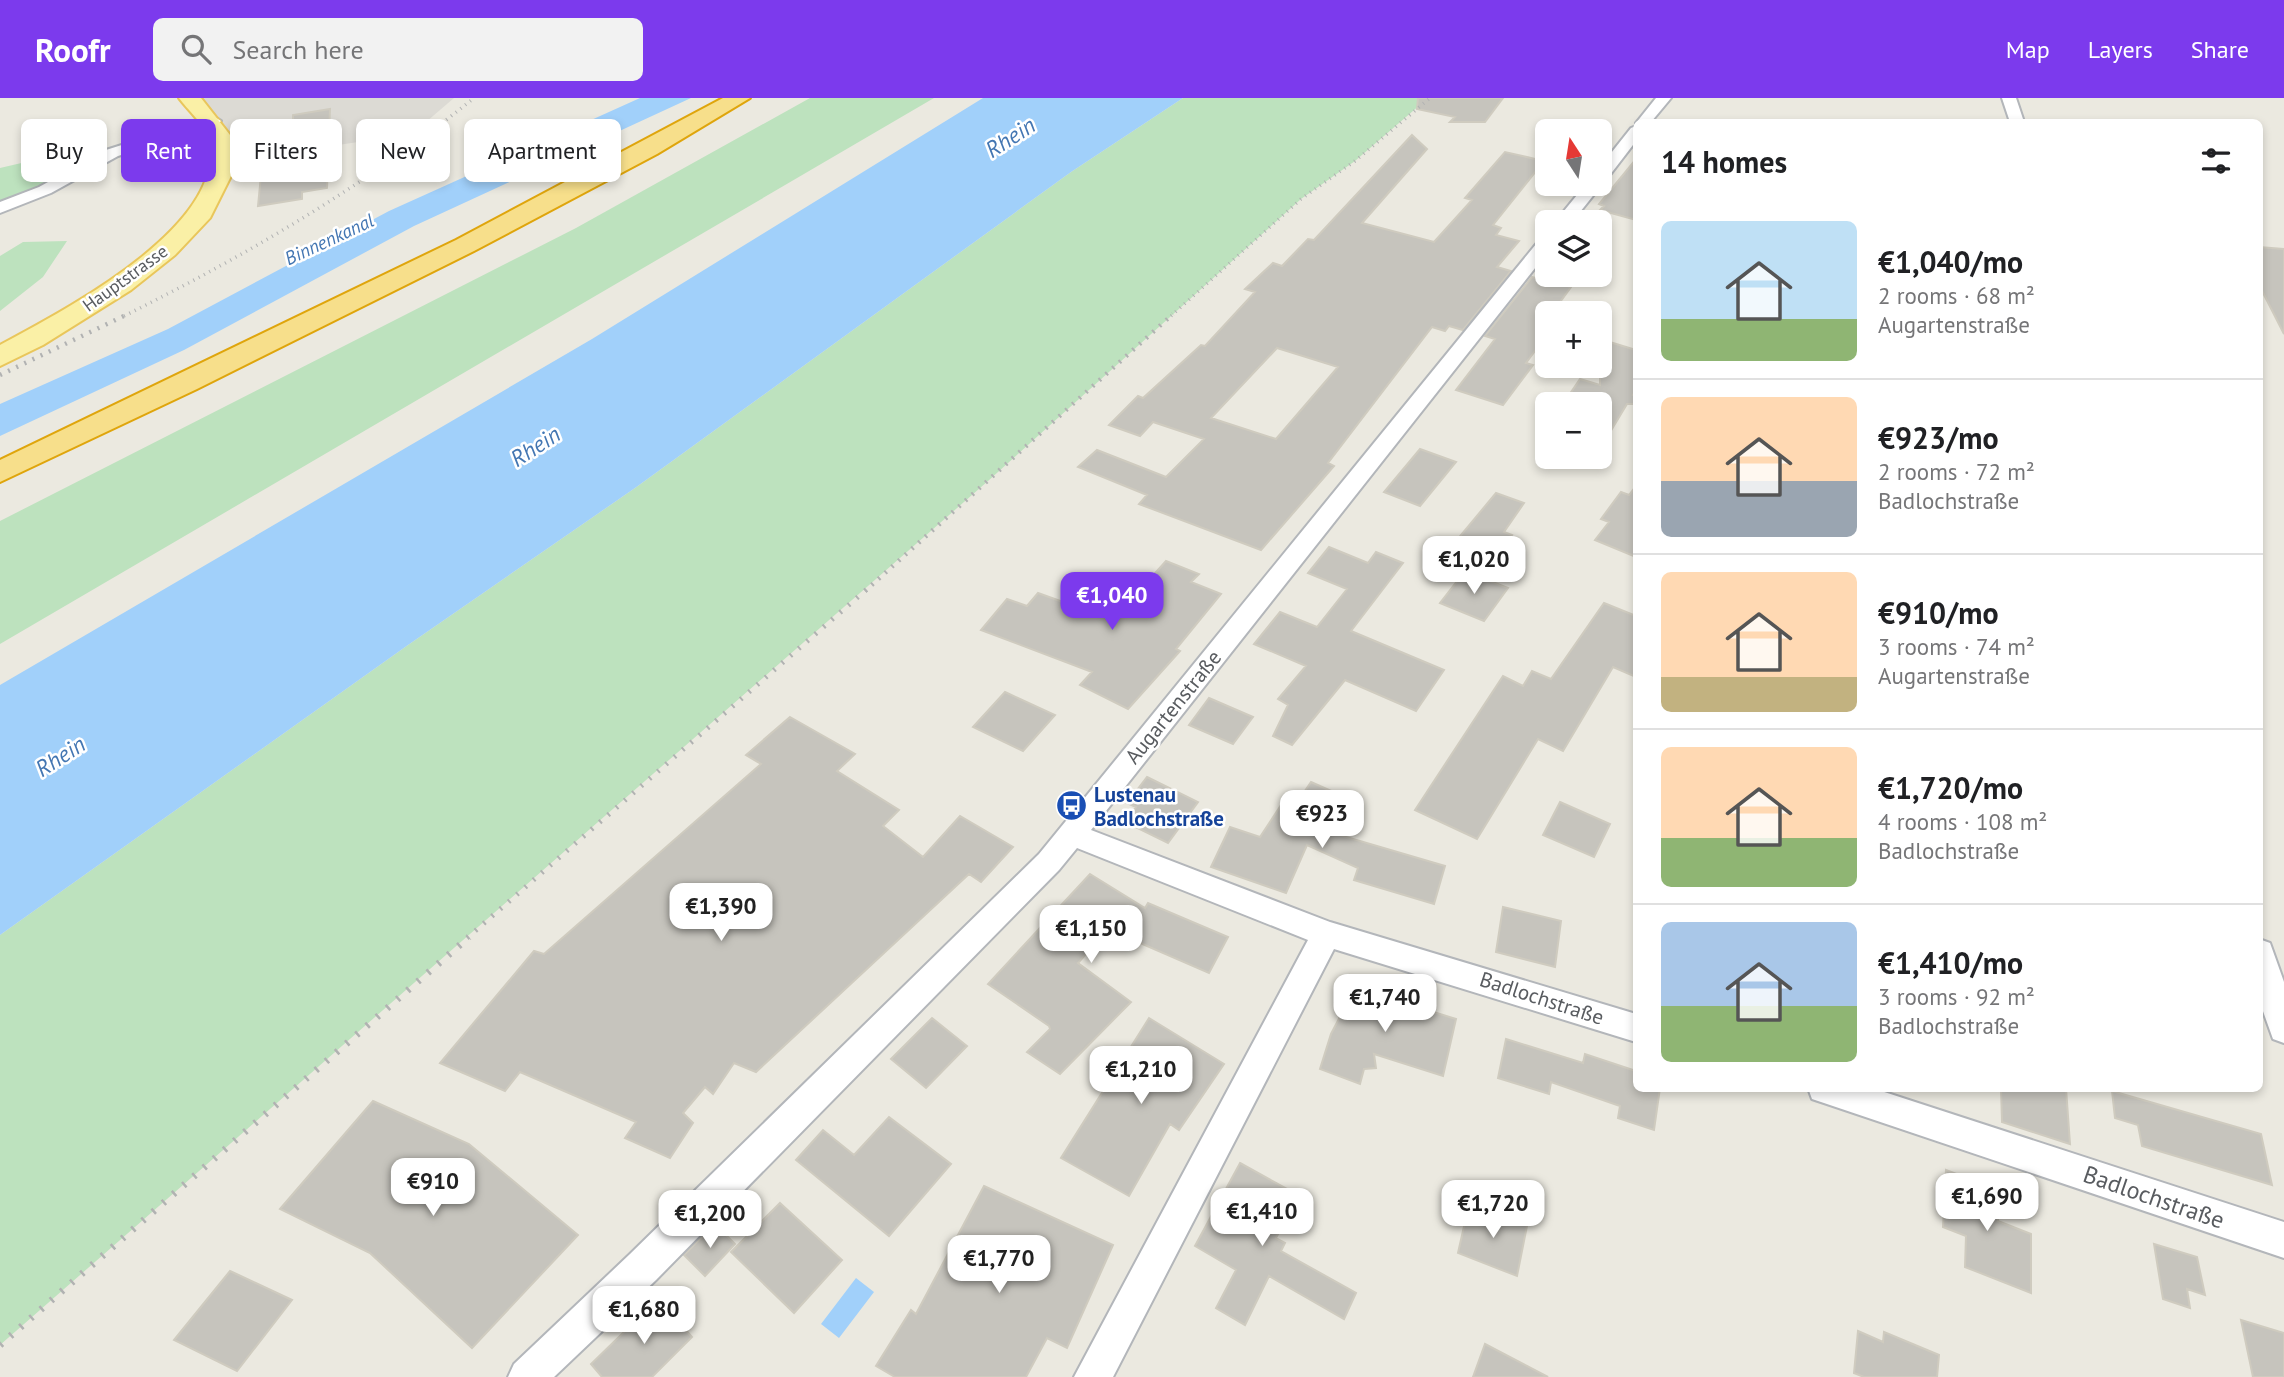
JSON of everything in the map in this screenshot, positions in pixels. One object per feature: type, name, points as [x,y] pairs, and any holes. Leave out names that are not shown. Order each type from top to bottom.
[{"type":"highway","points":[[0,452],[525,199],[712,98]]},
{"type":"highway","points":[[0,472],[485,236],[686,130],[739,98]]},
{"type":"main road","name":"Hauptstrasse","points":[[190,98],[211,119]]},
{"type":"main road","name":"Hauptstrasse","points":[[0,356],[67,320],[127,280],[170,246],[212,194],[224,162],[216,128]]},
{"type":"street","points":[[1646,119],[1664,98]]},
{"type":"street","points":[[2010,98],[2016,119]]},
{"type":"street","points":[[1612,162],[1633,135]]},
{"type":"street","points":[[0,208],[45,190],[121,150]]},
{"type":"street","points":[[1573,210],[1584,196]]},
{"type":"street","name":"Augartenstraße","points":[[527,1377],[652,1258],[1049,862],[1535,257]]},
{"type":"street","name":"Badlochstraße","points":[[1072,834],[1327,934],[1460,972],[1633,1027]]},
{"type":"street","points":[[1093,1377],[1327,934]]},
{"type":"street","points":[[2269,966],[2284,1029]]},
{"type":"street","name":"Badlochstraße","points":[[1836,1092],[2284,1240]]},
{"type":"shaded area","points":[[190,98],[454,98],[430,119],[356,119],[356,142],[342,144],[342,119],[230,119],[230,161],[224,162],[216,147],[216,119],[201,119]]},
{"type":"green space","points":[[810,98],[934,98],[0,644],[0,521],[576,228]]},
{"type":"green space","points":[[1183,98],[1428,98],[1355,161],[1301,199],[988,481],[0,1345],[0,935],[408,645],[635,488],[1071,172]]},
{"type":"green space","points":[[21,163],[21,182],[47,182],[33,190],[0,201],[0,168]]},
{"type":"green space","points":[[67,241],[43,277],[0,311],[0,256],[23,242]]},
{"type":"water","points":[[640,98],[691,98],[621,130],[621,119],[593,119]]},
{"type":"water","name":"Rhein","points":[[983,98],[1183,98],[1071,172],[635,488],[408,645],[0,935],[0,685],[592,339]]},
{"type":"water","points":[[464,177],[464,182],[509,182],[414,226],[184,350],[0,436],[0,404],[168,329],[389,211]]},
{"type":"water","points":[[856,1278],[874,1292],[839,1338],[821,1324]]},
{"type":"building","points":[[1418,98],[1503,98],[1485,122],[1450,122],[1455,117],[1417,109]]},
{"type":"building","points":[[330,109],[330,119],[293,119],[293,115]]},
{"type":"building","points":[[1412,135],[1427,149],[1362,223],[1434,242],[1472,200],[1465,198],[1505,152],[1535,159],[1535,172],[1493,225],[1501,228],[1496,235],[1519,241],[1497,267],[1511,271],[1463,330],[1449,326],[1445,331],[1432,327],[1328,463],[1334,466],[1261,550],[1139,504],[1147,495],[1078,467],[1097,450],[1166,477],[1204,439],[1153,422],[1140,436],[1109,425],[1138,396],[1143,398],[1201,345],[1205,346],[1255,292],[1245,289],[1273,263],[1282,266],[1308,239],[1314,240]],"holes":[[[1277,348],[1338,367],[1276,439],[1211,418]]]},
{"type":"building","points":[[1633,163],[1633,219],[1612,213],[1612,210],[1600,210],[1604,206],[1599,204],[1606,196],[1612,196],[1612,188]]},
{"type":"building","points":[[260,182],[327,182],[327,188],[302,192],[302,199],[258,206]]},
{"type":"building","points":[[2263,247],[2284,249],[2284,334],[2263,293]]},
{"type":"building","points":[[1532,277],[1535,278],[1535,287],[1571,287],[1561,301],[1535,301],[1535,351],[1526,363],[1533,365],[1503,405],[1456,390],[1495,339],[1485,336]]},
{"type":"building","points":[[1612,343],[1633,349],[1633,404],[1627,404],[1612,429],[1612,392],[1571,392],[1580,379],[1600,385],[1600,378],[1612,378]]},
{"type":"building","points":[[1420,449],[1456,462],[1420,506],[1384,492]]},
{"type":"building","points":[[1633,490],[1633,556],[1595,540],[1609,522],[1601,519],[1621,492],[1629,495]]},
{"type":"building","points":[[1496,493],[1524,503],[1504,532],[1512,535],[1491,563],[1451,547]]},
{"type":"building","points":[[1329,547],[1368,563],[1376,552],[1403,563],[1351,631],[1444,670],[1416,711],[1345,680],[1292,745],[1273,736],[1288,705],[1278,699],[1306,666],[1254,644],[1280,612],[1317,627],[1347,589],[1308,573]]},
{"type":"building","points":[[1166,561],[1199,574],[1191,582],[1221,594],[1176,649],[1180,651],[1128,709],[1080,685],[1092,672],[981,630],[1007,599],[1027,606],[1038,593],[1113,620]]},
{"type":"building","points":[[1465,571],[1508,588],[1484,621],[1440,603]]},
{"type":"building","points":[[1604,603],[1633,615],[1633,676],[1613,667],[1563,751],[1538,739],[1477,839],[1415,810],[1503,676],[1523,686],[1532,671],[1551,679]]},
{"type":"building","points":[[1005,692],[1055,715],[1023,751],[973,727]]},
{"type":"building","points":[[1209,698],[1253,717],[1233,744],[1189,725]]},
{"type":"building","points":[[790,717],[855,754],[837,771],[899,810],[883,826],[923,857],[960,816],[1013,847],[981,882],[969,874],[756,1072],[734,1063],[713,1094],[705,1087],[683,1113],[693,1123],[670,1158],[625,1138],[636,1122],[520,1072],[505,1091],[440,1063],[534,951],[544,954],[761,764],[746,755]]},
{"type":"building","points":[[1147,777],[1198,802],[1168,843],[1125,822],[1136,807],[1127,803]]},
{"type":"building","points":[[1311,782],[1356,802],[1336,834],[1445,866],[1434,904],[1354,880],[1358,868],[1307,845],[1286,893],[1211,867],[1230,827],[1260,837],[1285,799],[1296,804]]},
{"type":"building","points":[[1560,802],[1610,824],[1594,857],[1543,835]]},
{"type":"building","points":[[1090,874],[1145,908],[1148,903],[1228,937],[1209,973],[1108,929],[1078,963],[1131,1002],[1060,1074],[1027,1052],[1050,1029],[1049,1026],[988,984]]},
{"type":"building","points":[[1503,907],[1561,921],[1555,967],[1496,952]]},
{"type":"building","points":[[1350,975],[1376,986],[1373,993],[1456,1019],[1443,1076],[1374,1054],[1376,1068],[1364,1069],[1360,1084],[1320,1069],[1331,1034],[1345,1007],[1335,1002]]},
{"type":"building","points":[[932,1018],[967,1046],[926,1088],[891,1059]]},
{"type":"building","points":[[1149,1018],[1224,1064],[1179,1130],[1170,1124],[1129,1196],[1061,1158]]},
{"type":"building","points":[[1506,1039],[1583,1063],[1585,1054],[1633,1070],[1633,1092],[1659,1092],[1654,1130],[1618,1118],[1620,1106],[1551,1082],[1549,1094],[1498,1078]]},
{"type":"building","points":[[2001,1092],[2066,1092],[2070,1144],[2002,1122]]},
{"type":"building","points":[[2112,1092],[2261,1134],[2272,1185],[2142,1146],[2138,1125],[2115,1118]]},
{"type":"building","points":[[373,1101],[469,1144],[578,1235],[472,1348],[370,1253],[280,1209]]},
{"type":"building","points":[[889,1117],[951,1164],[889,1236],[796,1160],[823,1130],[854,1155]]},
{"type":"building","points":[[1240,1163],[1298,1195],[1276,1238],[1285,1243],[1281,1251],[1356,1293],[1344,1319],[1269,1276],[1245,1325],[1216,1308],[1236,1270],[1195,1246]]},
{"type":"building","points":[[1946,1170],[1998,1190],[1998,1221],[2031,1234],[2031,1293],[1965,1267],[1966,1236],[1943,1227]]},
{"type":"building","points":[[984,1186],[1113,1245],[1067,1348],[1047,1338],[1026,1377],[895,1377],[876,1366],[911,1310],[916,1314]]},
{"type":"building","points":[[780,1203],[842,1260],[794,1313],[731,1252]]},
{"type":"building","points":[[1469,1204],[1527,1226],[1517,1276],[1458,1253]]},
{"type":"building","points":[[715,1224],[735,1244],[705,1276],[684,1255]]},
{"type":"building","points":[[2154,1244],[2197,1257],[2205,1295],[2187,1289],[2190,1308],[2163,1299]]},
{"type":"building","points":[[230,1271],[292,1300],[237,1371],[174,1340]]},
{"type":"building","points":[[658,1299],[692,1337],[652,1377],[602,1377],[591,1364]]},
{"type":"building","points":[[2241,1320],[2284,1333],[2284,1377],[2253,1377]]},
{"type":"building","points":[[1858,1331],[1883,1342],[1884,1332],[1939,1355],[1937,1377],[1864,1377],[1854,1373]]},
{"type":"building","points":[[1485,1344],[1548,1377],[1473,1377]]},
{"type":"railway","points":[[126,315],[261,243],[349,189],[474,98]]},
{"type":"railway","points":[[1171,316],[1301,199],[1355,161],[1430,98]]},
{"type":"railway","points":[[865,591],[1173,314]]},
{"type":"railway","points":[[0,375],[126,315]]},
{"type":"railway","points":[[467,938],[867,589]]},
{"type":"railway","points":[[0,1345],[469,937]]},
{"type":"place","name":"Lustenau Badlochstraße","points":[[1071,806]]},
{"type":"water label","name":"Binnenkanal","points":[[329,239]]}]
